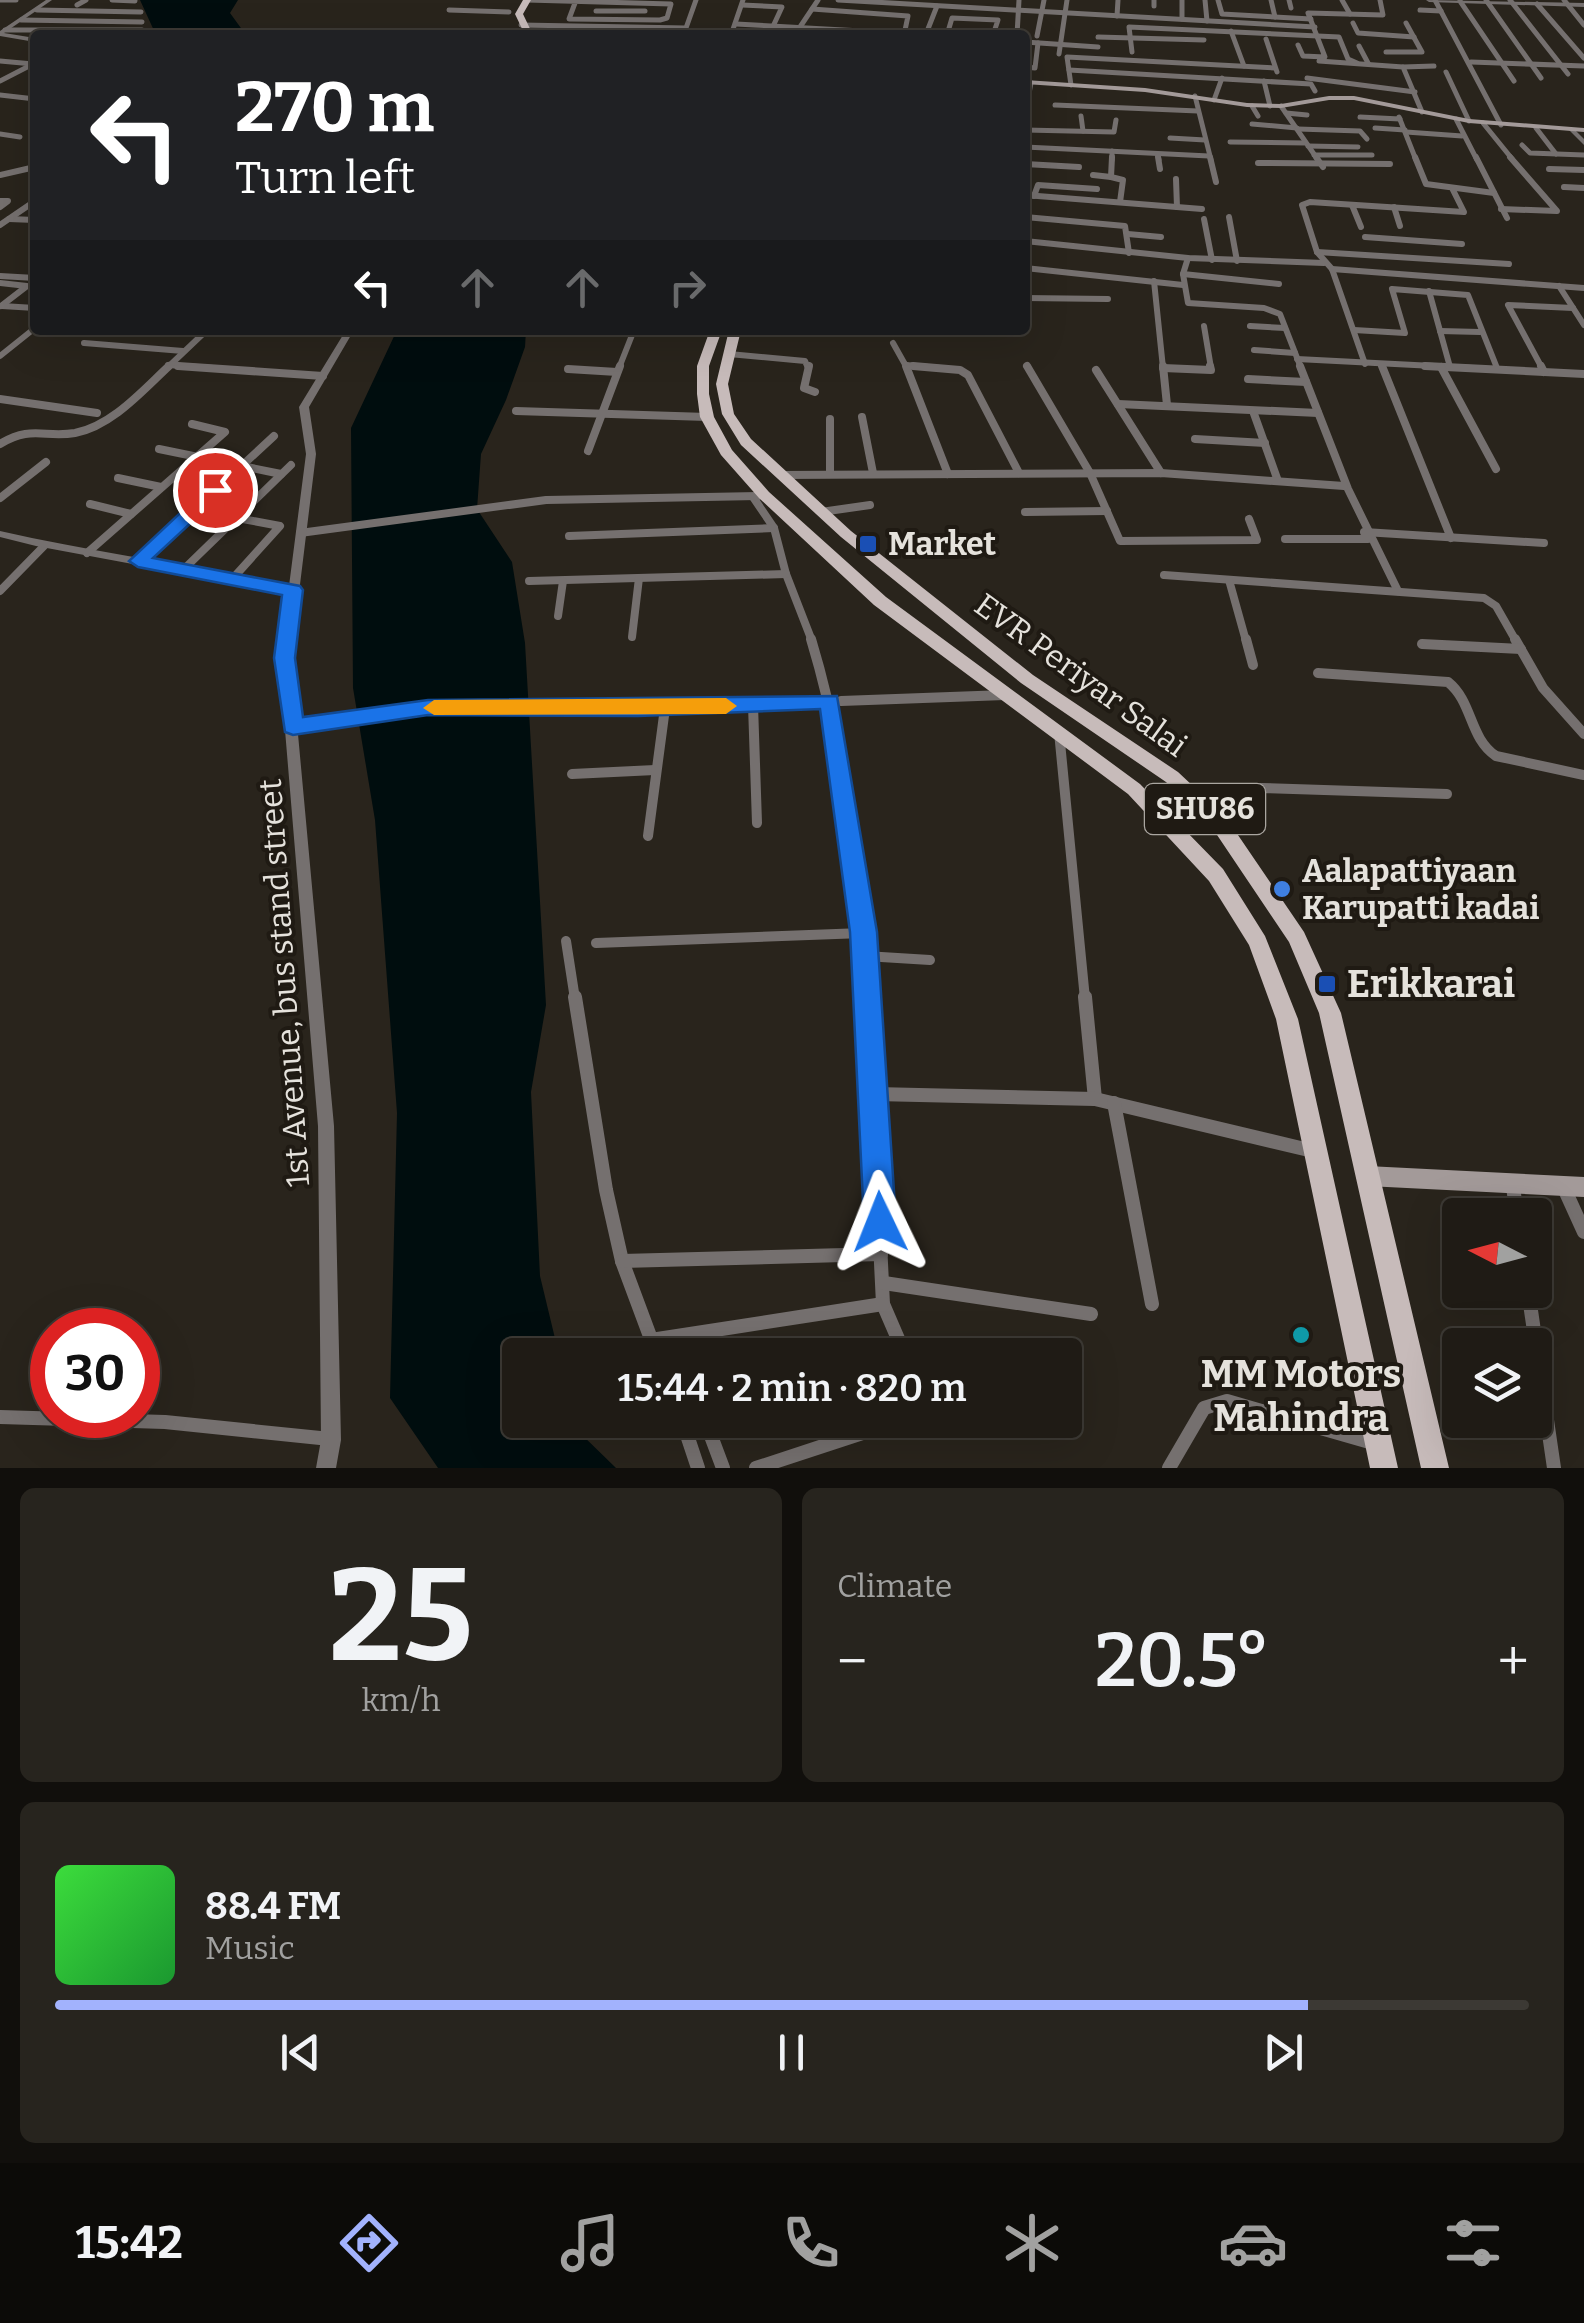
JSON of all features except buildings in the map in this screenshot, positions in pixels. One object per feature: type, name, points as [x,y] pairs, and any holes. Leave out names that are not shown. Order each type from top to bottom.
[{"type":"main road","points":[[512,30],[509,12],[517,0]]},
{"type":"main road","points":[[524,30],[519,14],[527,0]]},
{"type":"main road","points":[[1030,82],[1145,90],[1284,110],[1329,98],[1367,100],[1483,123],[1584,130]]},
{"type":"main road","name":"EVR Periyar Salai","points":[[714,335],[702,366],[707,417],[726,452],[759,496],[880,601],[1134,789],[1216,875],[1258,942],[1288,1018],[1384,1468]]},
{"type":"main road","name":"EVR Periyar Salai","points":[[734,335],[722,384],[728,414],[746,442],[821,512],[1008,663],[1172,777],[1202,806],[1255,871],[1298,938],[1330,1013],[1435,1468]]},
{"type":"main road","points":[[981,676],[1008,663]]},
{"type":"main road","points":[[1367,1176],[1417,1177],[1512,1188],[1574,1187]]},
{"type":"street","points":[[0,0],[16,0]]},
{"type":"street","points":[[28,19],[58,0]]},
{"type":"street","points":[[58,21],[86,0]]},
{"type":"street","points":[[521,25],[642,24],[667,18],[671,4],[527,0]]},
{"type":"street","points":[[574,2],[568,18],[686,28],[696,0]]},
{"type":"street","points":[[771,30],[787,0]]},
{"type":"street","points":[[800,27],[818,0]]},
{"type":"street","points":[[838,0],[1315,27]]},
{"type":"street","points":[[1016,30],[1019,0]]},
{"type":"street","points":[[1030,67],[1037,68],[1044,0]]},
{"type":"street","points":[[1059,54],[1067,0]]},
{"type":"street","points":[[1030,41],[1098,49],[1092,0]]},
{"type":"street","points":[[1117,16],[1118,0]]},
{"type":"street","points":[[1182,0],[1182,20]]},
{"type":"street","points":[[1204,0],[1207,21]]},
{"type":"street","points":[[1218,0],[1222,14],[1310,19]]},
{"type":"street","points":[[1246,0],[1250,32]]},
{"type":"street","points":[[1271,0],[1275,17]]},
{"type":"street","points":[[1289,0],[1291,8]]},
{"type":"street","points":[[1322,0],[1326,12]]},
{"type":"street","points":[[1342,0],[1350,14]]},
{"type":"street","points":[[1325,57],[1308,13],[1385,15],[1380,0]]},
{"type":"street","points":[[1432,0],[1584,5]]},
{"type":"street","points":[[1432,0],[1471,62],[1500,125]]},
{"type":"street","points":[[1463,1],[1514,82]]},
{"type":"street","points":[[1487,1],[1541,78]]},
{"type":"street","points":[[66,30],[110,2],[138,6]]},
{"type":"street","points":[[554,14],[559,2]]},
{"type":"street","points":[[733,30],[742,2],[782,8]]},
{"type":"street","points":[[1512,2],[1568,74]]},
{"type":"street","points":[[1566,2],[1584,25]]},
{"type":"street","points":[[592,19],[599,3]]},
{"type":"street","points":[[640,30],[648,3]]},
{"type":"street","points":[[1537,4],[1584,58]]},
{"type":"street","points":[[5,32],[48,5],[130,12]]},
{"type":"street","points":[[99,30],[138,6]]},
{"type":"street","points":[[928,30],[937,6]]},
{"type":"street","points":[[812,9],[908,21],[905,30]]},
{"type":"street","points":[[449,10],[509,12]]},
{"type":"street","points":[[1420,10],[1441,11]]},
{"type":"street","points":[[596,11],[645,11]]},
{"type":"street","points":[[827,29],[837,11]]},
{"type":"street","points":[[736,24],[846,30],[854,15]]},
{"type":"street","points":[[948,30],[952,18],[998,20],[995,30]]},
{"type":"street","points":[[28,19],[142,22]]},
{"type":"street","points":[[971,30],[974,19]]},
{"type":"street","points":[[27,31],[43,20]]},
{"type":"street","points":[[1376,21],[1393,64]]},
{"type":"street","points":[[1354,23],[1358,34],[1414,37]]},
{"type":"street","points":[[1386,52],[1423,51],[1406,23]]},
{"type":"street","points":[[1015,25],[1040,26]]},
{"type":"street","points":[[603,30],[605,26]]},
{"type":"street","points":[[1132,52],[1129,27],[1339,37],[1354,87],[1415,92]]},
{"type":"street","points":[[1152,27],[1156,43]]},
{"type":"street","points":[[5,32],[30,31]]},
{"type":"street","points":[[1231,31],[1244,66]]},
{"type":"street","points":[[5,32],[30,39]]},
{"type":"street","points":[[1286,34],[1289,41]]},
{"type":"street","points":[[1098,37],[1156,43],[1204,40]]},
{"type":"street","points":[[1266,40],[1275,68],[1285,76],[1352,80]]},
{"type":"street","points":[[1298,44],[1303,56],[1403,67],[1434,66]]},
{"type":"street","points":[[1573,44],[1584,44]]},
{"type":"street","points":[[1359,46],[1381,89]]},
{"type":"street","points":[[1413,53],[1420,67]]},
{"type":"street","points":[[1072,85],[1067,57],[1275,68]]},
{"type":"street","points":[[1142,60],[1145,90]]},
{"type":"street","points":[[1301,60],[1347,61]]},
{"type":"street","points":[[0,61],[30,63]]},
{"type":"street","points":[[1471,62],[1584,66]]},
{"type":"street","points":[[0,82],[30,65]]},
{"type":"street","points":[[1403,67],[1422,112]]},
{"type":"street","points":[[1069,70],[1311,84],[1315,91]]},
{"type":"street","points":[[1446,72],[1469,121]]},
{"type":"street","points":[[1214,100],[1222,78]]},
{"type":"street","points":[[1264,81],[1270,106]]},
{"type":"street","points":[[1366,88],[1367,100]]},
{"type":"street","points":[[0,95],[30,98]]},
{"type":"street","points":[[1194,96],[1216,182]]},
{"type":"street","points":[[1055,105],[1198,111]]},
{"type":"street","points":[[1252,106],[1258,116]]},
{"type":"street","points":[[1030,130],[1116,132],[1110,108]]},
{"type":"street","points":[[1150,109],[1154,124]]},
{"type":"street","points":[[1284,110],[1307,115]]},
{"type":"street","points":[[1284,110],[1322,166]]},
{"type":"street","points":[[1081,116],[1086,132]]},
{"type":"street","points":[[1046,117],[1048,130]]},
{"type":"street","points":[[1360,117],[1400,118],[1426,184],[1494,193]]},
{"type":"street","points":[[1456,119],[1506,218]]},
{"type":"street","points":[[1483,123],[1502,152],[1557,211],[1501,209]]},
{"type":"street","points":[[1252,124],[1372,156]]},
{"type":"street","points":[[1375,128],[1462,136]]},
{"type":"street","points":[[1536,128],[1556,154]]},
{"type":"street","points":[[1571,129],[1584,143]]},
{"type":"street","points":[[1253,149],[1360,131],[1366,139]]},
{"type":"street","points":[[0,134],[20,137]]},
{"type":"street","points":[[1230,142],[1304,140],[1333,134]]},
{"type":"street","points":[[1255,136],[1358,148]]},
{"type":"street","points":[[1170,138],[1205,140]]},
{"type":"street","points":[[1522,144],[1530,152],[1584,155]]},
{"type":"street","points":[[1030,147],[1208,156]]},
{"type":"street","points":[[1070,149],[1072,160]]},
{"type":"street","points":[[1110,177],[1112,151]]},
{"type":"street","points":[[1158,154],[1160,170]]},
{"type":"street","points":[[1030,164],[1079,167]]},
{"type":"street","points":[[1258,164],[1390,164]]},
{"type":"street","points":[[0,175],[30,168]]},
{"type":"street","points":[[1549,169],[1584,170]]},
{"type":"street","points":[[1093,175],[1124,180],[1120,202]]},
{"type":"street","points":[[1176,180],[1177,207]]},
{"type":"street","points":[[1034,196],[1038,185],[1097,189]]},
{"type":"street","points":[[1564,187],[1584,188]]},
{"type":"street","points":[[1365,364],[1332,269],[1317,252],[1302,205],[1310,202],[1466,210],[1453,190]]},
{"type":"street","points":[[1030,196],[1202,209]]},
{"type":"street","points":[[0,225],[30,205]]},
{"type":"street","points":[[1352,205],[1372,254]]},
{"type":"street","points":[[1394,208],[1400,226]]},
{"type":"street","points":[[1431,210],[1437,222]]},
{"type":"street","points":[[1230,216],[1237,261]]},
{"type":"street","points":[[1030,217],[1161,237]]},
{"type":"street","points":[[8,219],[30,220]]},
{"type":"street","points":[[1204,219],[1212,260]]},
{"type":"street","points":[[1127,230],[1129,253]]},
{"type":"street","points":[[1363,232],[1462,244]]},
{"type":"street","points":[[1030,242],[1212,260],[1324,262]]},
{"type":"street","points":[[1317,252],[1508,264]]},
{"type":"street","points":[[1188,258],[1183,274],[1188,303],[1271,309],[1280,314],[1344,486],[1366,536],[1398,592]]},
{"type":"street","points":[[1030,268],[1183,285]]},
{"type":"street","points":[[1138,279],[1140,268]]},
{"type":"street","points":[[1332,269],[1584,288]]},
{"type":"street","points":[[1183,274],[1279,284]]},
{"type":"street","points":[[0,280],[30,278]]},
{"type":"street","points":[[0,280],[30,286]]},
{"type":"street","points":[[1154,281],[1167,405]]},
{"type":"street","points":[[1559,286],[1584,325]]},
{"type":"street","points":[[0,306],[30,287]]},
{"type":"street","points":[[1354,330],[1404,334],[1392,290],[1468,294],[1497,369]]},
{"type":"street","points":[[1429,291],[1446,367],[1496,469]]},
{"type":"street","points":[[1030,298],[1108,300]]},
{"type":"street","points":[[1544,372],[1508,305],[1574,308]]},
{"type":"street","points":[[0,306],[30,308]]},
{"type":"street","points":[[1163,368],[1211,370],[1204,326]]},
{"type":"street","points":[[1250,326],[1285,328]]},
{"type":"street","points":[[1440,331],[1480,332]]},
{"type":"street","points":[[0,356],[30,332]]},
{"type":"street","points":[[0,444],[24,429],[65,434],[86,430],[202,335]]},
{"type":"street","name":"1st Avenue, bus stand street","points":[[326,1468],[331,1440],[326,1126],[285,658],[311,454],[304,406],[347,335]]},
{"type":"street","points":[[588,451],[632,335]]},
{"type":"street","points":[[84,343],[184,351]]},
{"type":"street","points":[[892,344],[906,365],[948,474]]},
{"type":"street","points":[[1254,350],[1365,364],[1584,374]]},
{"type":"street","points":[[729,354],[805,361],[810,365],[804,388],[814,392]]},
{"type":"street","points":[[168,365],[323,376]]},
{"type":"street","points":[[906,365],[960,370],[968,375],[1018,473]]},
{"type":"street","points":[[1027,365],[1090,473],[1120,541],[1257,540],[1250,520]]},
{"type":"street","points":[[1382,365],[1452,538]]},
{"type":"street","points":[[568,370],[617,372]]},
{"type":"street","points":[[1096,370],[1161,473]]},
{"type":"street","points":[[1248,379],[1306,382]]},
{"type":"street","points":[[0,400],[96,413]]},
{"type":"street","points":[[1118,404],[1318,413]]},
{"type":"street","points":[[516,411],[707,417]]},
{"type":"street","points":[[1254,411],[1278,482]]},
{"type":"street","points":[[862,417],[874,472]]},
{"type":"street","points":[[830,419],[830,474]]},
{"type":"street","points":[[88,553],[225,432],[192,424]]},
{"type":"street","points":[[138,561],[274,436]]},
{"type":"street","points":[[1195,439],[1266,443]]},
{"type":"street","points":[[159,449],[281,474]]},
{"type":"street","points":[[0,498],[46,462]]},
{"type":"street","points":[[185,568],[290,465]]},
{"type":"street","points":[[780,476],[874,472],[1161,473],[1344,486]]},
{"type":"street","points":[[118,478],[161,487]]},
{"type":"street","points":[[300,533],[546,500],[759,496],[835,701],[864,932],[875,1094],[882,1304],[897,1338]]},
{"type":"street","points":[[90,504],[131,514]]},
{"type":"street","points":[[821,512],[870,504]]},
{"type":"street","points":[[1025,512],[1107,510]]},
{"type":"street","points":[[235,576],[280,526],[237,518]]},
{"type":"street","points":[[569,536],[774,528]]},
{"type":"street","points":[[1,535],[44,546],[235,576],[292,590]]},
{"type":"street","points":[[1285,539],[1366,536],[1544,544]]},
{"type":"street","points":[[0,592],[44,546]]},
{"type":"street","points":[[529,581],[786,574]]},
{"type":"street","points":[[1164,575],[1492,602],[1543,688],[1584,734]]},
{"type":"street","points":[[632,636],[640,578]]},
{"type":"street","points":[[1230,580],[1253,666]]},
{"type":"street","points":[[558,616],[563,581]]},
{"type":"street","points":[[1422,644],[1521,650]]},
{"type":"street","points":[[1318,673],[1448,682],[1458,690],[1483,749],[1496,756],[1584,775]]},
{"type":"street","points":[[293,727],[428,708],[666,708],[1006,695]]},
{"type":"street","points":[[753,705],[756,823]]},
{"type":"street","points":[[648,836],[666,708]]},
{"type":"street","points":[[1059,732],[1095,1099]]},
{"type":"street","points":[[572,774],[655,770]]},
{"type":"street","points":[[1202,806],[1260,788],[1322,786],[1446,794]]},
{"type":"street","points":[[596,942],[864,932]]},
{"type":"street","points":[[566,941],[606,1190],[622,1261],[651,1338]]},
{"type":"street","points":[[865,956],[930,960]]},
{"type":"street","points":[[875,1094],[1095,1099],[1318,1152]]},
{"type":"street","points":[[1114,1103],[1152,1304]]},
{"type":"street","points":[[1574,1187],[1584,1232]]},
{"type":"street","points":[[1512,1188],[1514,1198]]},
{"type":"street","points":[[622,1261],[881,1254]]},
{"type":"street","points":[[884,1283],[1091,1314]]},
{"type":"street","points":[[702,1338],[882,1304]]},
{"type":"street","points":[[1531,1308],[1554,1468]]},
{"type":"street","points":[[1169,1468],[1204,1408],[1227,1400],[1379,1444]]},
{"type":"street","points":[[0,1418],[92,1416],[196,1422],[331,1440]]},
{"type":"street","points":[[688,1438],[698,1468]]},
{"type":"street","points":[[712,1438],[723,1468]]},
{"type":"street","points":[[756,1468],[847,1438]]},
{"type":"shaded area","points":[[140,0],[238,0],[230,13],[242,30],[154,30]]},
{"type":"shaded area","points":[[395,335],[526,335],[506,400],[481,454],[477,509],[512,562],[525,643],[546,1005],[531,1092],[540,1276],[555,1338],[502,1338],[502,1438],[585,1438],[616,1468],[438,1468],[390,1398],[397,1113],[375,820],[353,688],[351,428]]},
{"type":"slow traffic","points":[[434,708],[726,706]]},
{"type":"place","name":"Market","points":[[868,544]]},
{"type":"place","name":"Aalapattiyaan Karupatti kadai","points":[[1282,889]]},
{"type":"place","name":"Erikkarai","points":[[1327,984]]},
{"type":"place","name":"MM Motors Mahindra","points":[[1301,1335]]},
{"type":"route","points":[[215,490],[138,561],[235,576],[292,590],[285,658],[293,727],[400,709],[638,708],[830,701],[864,932],[880,1222]]}]
